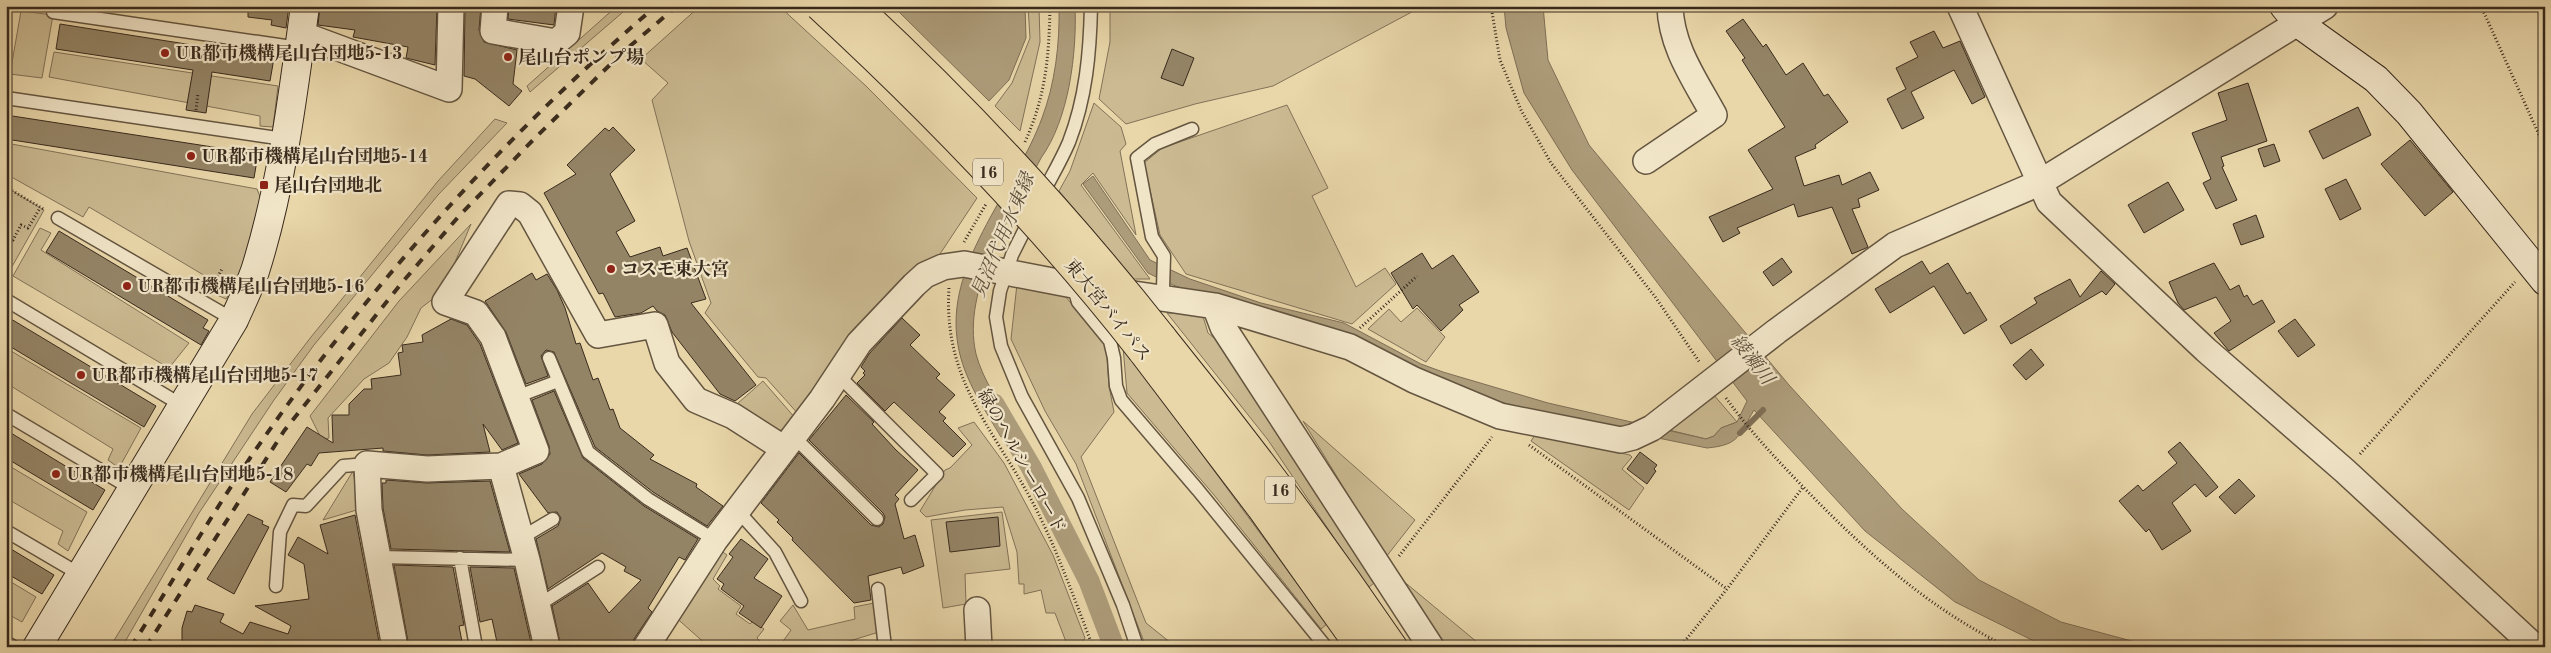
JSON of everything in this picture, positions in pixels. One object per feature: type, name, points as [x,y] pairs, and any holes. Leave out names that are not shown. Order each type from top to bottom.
[{"type":"highway","name":"東大宮バイパス","points":[[819,6],[919,102],[986,170],[1081,275],[1152,344],[1278,487],[1392,647]]},
{"type":"highway","name":"東大宮バイパス","points":[[856,6],[895,42],[998,148],[1093,253],[1261,508],[1360,647]]},
{"type":"street","points":[[37,647],[234,320],[254,274],[265,237],[284,139],[305,6]]},
{"type":"street","points":[[300,41],[449,89],[451,6]]},
{"type":"street","points":[[495,6],[493,31],[556,42],[567,33],[571,6]]},
{"type":"street","points":[[1646,161],[1714,114],[1676,44],[1671,27],[1670,6]]},
{"type":"street","points":[[1960,6],[2049,202],[2192,337],[2345,471],[2535,647]]},
{"type":"street","points":[[646,647],[715,540],[822,399],[859,343],[925,276],[944,267],[964,264],[1073,285],[1165,293],[1215,306],[1350,347],[1414,380],[1512,418],[1621,440],[1633,437],[1659,423],[1777,331],[1895,245],[2039,183],[2291,14],[2325,6]]},
{"type":"street","points":[[2291,14],[2376,79],[2409,113],[2538,272]]},
{"type":"street","points":[[395,647],[369,510],[367,464],[428,470],[501,466],[536,451],[493,338],[476,313],[445,302],[509,204],[520,206],[530,213],[598,335],[654,325],[667,363],[696,400],[788,442]]},
{"type":"street","points":[[1215,306],[1223,327],[1431,647]]},
{"type":"street","points":[[501,466],[524,549],[546,647]]},
{"type":"street","points":[[977,610],[979,647]]},
{"type":"lane","points":[[1091,6],[1090,40],[1085,86],[1075,123],[1068,144],[1000,272],[996,317],[1001,346],[1022,397],[1078,498],[1123,605],[1137,647]]},
{"type":"lane","points":[[53,12],[300,41]]},
{"type":"lane","points":[[6,98],[284,139]]},
{"type":"lane","points":[[1165,293],[1164,256],[1152,237],[1137,158],[1155,144],[1192,129]]},
{"type":"lane","points":[[58,218],[234,320]]},
{"type":"lane","points":[[1073,285],[1078,302],[1110,341],[1114,358],[1116,386],[1121,400],[1198,490],[1326,647]]},
{"type":"lane","points":[[6,300],[183,406]]},
{"type":"lane","points":[[548,358],[588,452],[648,499],[715,540]]},
{"type":"lane","points":[[837,374],[937,474],[911,500]]},
{"type":"lane","points":[[516,397],[558,381]]},
{"type":"lane","points":[[6,414],[132,489]]},
{"type":"lane","points":[[788,442],[877,519]]},
{"type":"lane","points":[[276,586],[280,532],[293,505],[306,506],[343,466],[367,464]]},
{"type":"lane","points":[[738,510],[775,552],[801,601]]},
{"type":"lane","points":[[379,557],[460,558],[524,549],[553,519]]},
{"type":"lane","points":[[6,531],[81,575]]},
{"type":"lane","points":[[460,558],[476,647]]},
{"type":"lane","points":[[537,606],[598,567]]},
{"type":"lane","points":[[878,589],[885,647]]},
{"type":"lane","points":[[6,642],[14,647]]},
{"type":"path","points":[[16,6],[53,12]]},
{"type":"path","points":[[1491,6],[1500,60],[1521,110],[1551,163],[1656,298],[1713,381]]},
{"type":"path","points":[[2481,6],[2545,148]]},
{"type":"path","points":[[6,188],[58,218]]},
{"type":"path","points":[[6,237],[12,240],[21,224],[28,228],[40,208]]},
{"type":"path","points":[[203,302],[222,269]]},
{"type":"path","points":[[2345,471],[2538,272]]},
{"type":"path","points":[[1362,324],[1417,276]]},
{"type":"path","name":"緑のヘルシーロード","points":[[950,284],[948,310],[953,350],[967,392],[1034,504],[1051,540],[1093,647]]},
{"type":"path","points":[[1738,416],[1803,487],[1858,543],[1916,592],[2008,647]]},
{"type":"path","points":[[1385,575],[1496,432],[1512,418],[1521,439],[1727,589]]},
{"type":"path","points":[[1680,647],[1727,589],[1803,487]]},
{"type":"path","points":[[1981,647],[1991,638]]},
{"type":"shaded area","points":[[617,6],[630,6],[530,92],[527,86]]},
{"type":"shaded area","points":[[700,6],[779,6],[866,86],[977,198],[940,254],[856,335],[800,416],[766,378],[758,377],[705,313],[711,303],[689,241],[652,100],[668,83],[641,59]]},
{"type":"shaded area","points":[[1028,6],[1039,6],[1040,42],[1020,131],[995,106],[1012,83],[1030,38]]},
{"type":"shaded area","points":[[1110,6],[1423,6],[1273,86],[1195,104],[1126,124],[1099,99],[1110,42]]},
{"type":"shaded area","points":[[21,11],[53,15],[42,78],[10,74]]},
{"type":"shaded area","points":[[54,52],[278,86],[273,127],[260,126],[260,116],[49,77]]},
{"type":"shaded area","points":[[1094,103],[1121,127],[1126,144],[1120,151],[1136,235],[1093,173],[1081,185],[1150,279],[1134,279],[1059,191],[1070,171]]},
{"type":"shaded area","points":[[1287,105],[1328,188],[1312,196],[1356,287],[1385,268],[1396,284],[1352,324],[1186,274],[1160,235],[1144,163],[1162,148]]},
{"type":"shaded area","points":[[495,119],[507,123],[438,195],[314,345],[274,400],[199,513],[122,647],[110,647],[252,414],[311,337],[438,181]]},
{"type":"shaded area","points":[[6,143],[257,189],[262,202],[239,277],[226,299],[206,290],[212,280],[89,207],[83,217],[6,174]]},
{"type":"shaded area","points":[[6,187],[44,210],[9,272],[6,270]]},
{"type":"shaded area","points":[[471,224],[443,291],[421,308],[407,337],[389,363],[364,379],[328,418],[329,438],[322,440],[310,416],[399,301]]},
{"type":"shaded area","points":[[40,228],[51,233],[41,250],[189,343],[169,368],[13,276]]},
{"type":"shaded area","points":[[1017,284],[1064,295],[1106,344],[1109,386],[1114,412],[1081,457],[1146,623],[1176,647],[1146,647],[1076,464],[1045,411],[1011,339]]},
{"type":"shaded area","points":[[1417,308],[1445,337],[1426,362],[1368,329],[1389,309],[1401,322]]},
{"type":"shaded area","points":[[1167,313],[1202,313],[1208,333],[1233,354],[1374,583],[1368,588],[1268,440]]},
{"type":"shaded area","points":[[1123,347],[1327,624],[1321,629],[1214,495],[1127,393]]},
{"type":"shaded area","points":[[6,348],[141,428],[119,468],[108,460],[113,449],[6,383]]},
{"type":"shaded area","points":[[763,381],[796,419],[783,430],[770,431],[737,404]]},
{"type":"shaded area","points":[[1713,394],[1737,422],[1721,428],[1714,436],[1706,439],[1665,429]]},
{"type":"shaded area","points":[[1303,421],[1415,520],[1386,557]]},
{"type":"shaded area","points":[[974,422],[1004,463],[1053,555],[1085,638],[1078,647],[1068,647],[1055,613],[1046,613],[1041,590],[1024,594],[1024,584],[1019,584],[1017,552],[1003,507],[965,510],[926,517],[920,511],[945,470],[950,468],[972,445],[958,428]]},
{"type":"shaded area","points":[[1535,435],[1630,455],[1632,457],[1622,469],[1644,488],[1629,510],[1531,441]]},
{"type":"shaded area","points":[[6,464],[87,512],[68,551],[58,544],[63,531],[6,498]]},
{"type":"shaded area","points":[[353,471],[360,509],[323,520]]},
{"type":"shaded area","points":[[1002,512],[1010,569],[965,574],[966,604],[943,608],[931,520]]},
{"type":"shaded area","points":[[717,548],[727,555],[713,579],[720,586],[718,589],[741,606],[736,614],[750,624],[753,621],[764,629],[757,638],[766,647],[709,647],[672,614]]},
{"type":"shaded area","points":[[1396,575],[1483,647],[1444,647]]},
{"type":"shaded area","points":[[6,579],[36,597],[22,622],[6,613]]},
{"type":"shaded area","points":[[874,603],[879,632],[830,647],[811,647],[810,644],[802,647],[779,647],[791,630],[780,621],[793,605],[808,630],[855,619],[854,607]]},
{"type":"water","points":[[893,6],[1025,6],[1026,38],[1009,80],[989,101]]},
{"type":"water","points":[[1059,6],[1075,6],[1073,64],[1065,105],[1051,142],[1016,204],[992,253],[982,278],[976,304],[973,329],[979,364],[992,391],[1014,425],[1001,437],[973,389],[963,365],[957,338],[957,309],[963,280],[973,252],[1031,144],[1047,105],[1056,63]]},
{"type":"water","name":"綾瀬川","points":[[1504,6],[1543,6],[1548,60],[1589,145],[1789,385],[1902,509],[1979,580],[2061,622],[2154,647],[2046,647],[1955,602],[1865,531],[1754,410],[1737,437],[1718,447],[1707,448],[1545,415],[1431,381],[1173,285],[1148,273],[1083,184],[1093,176],[1150,260],[1190,279],[1261,303],[1344,323],[1421,364],[1443,372],[1548,403],[1706,439],[1714,436],[1721,428],[1737,422],[1747,401],[1572,170],[1524,93],[1506,28]]},
{"type":"building","points":[[248,6],[289,6],[286,28],[271,25],[272,20],[248,17]]},
{"type":"building","points":[[320,6],[437,6],[435,65],[406,58],[408,47],[353,37],[355,30],[318,25]]},
{"type":"building","points":[[465,6],[481,6],[479,30],[484,42],[517,50],[513,84],[522,91],[509,106],[475,79],[464,76]]},
{"type":"building","points":[[509,6],[556,6],[554,25],[508,19]]},
{"type":"building","points":[[1743,19],[1763,47],[1766,44],[1786,75],[1803,63],[1824,96],[1828,94],[1848,122],[1815,145],[1816,148],[1795,157],[1804,186],[1839,175],[1842,185],[1870,172],[1879,190],[1858,199],[1860,207],[1852,209],[1868,247],[1852,254],[1832,207],[1798,217],[1794,204],[1737,228],[1740,233],[1723,242],[1709,217],[1773,189],[1748,150],[1785,127],[1742,60],[1745,58],[1726,31]]},
{"type":"building","name":"UR都市機構尾山台団地5-13","points":[[60,24],[274,58],[270,81],[212,72],[206,113],[186,110],[193,70],[56,49]]},
{"type":"building","points":[[1934,31],[1943,48],[1960,41],[1985,97],[1972,104],[1954,70],[1911,92],[1924,118],[1902,129],[1887,99],[1906,89],[1896,68],[1918,57],[1910,42]]},
{"type":"building","points":[[1172,49],[1194,58],[1183,86],[1161,78]]},
{"type":"building","points":[[2248,83],[2267,141],[2221,157],[2224,166],[2222,167],[2237,200],[2216,209],[2203,183],[2211,179],[2192,133],[2227,120],[2218,93]]},
{"type":"building","points":[[2358,107],[2371,135],[2323,159],[2309,131]]},
{"type":"building","points":[[6,115],[258,154],[254,178],[6,139]]},
{"type":"building","name":"コスモ東大宮","points":[[613,127],[635,150],[610,174],[635,221],[616,232],[630,257],[660,247],[663,256],[687,248],[706,299],[691,303],[756,385],[735,401],[720,394],[672,332],[665,315],[657,311],[653,306],[641,313],[615,317],[603,293],[599,294],[544,193],[576,174],[567,165],[605,128],[609,131]]},
{"type":"building","points":[[2410,140],[2453,192],[2425,216],[2381,164]]},
{"type":"building","points":[[2274,144],[2280,161],[2264,167],[2258,149]]},
{"type":"building","points":[[2346,179],[2361,209],[2340,220],[2325,189]]},
{"type":"building","points":[[2168,182],[2184,210],[2144,233],[2128,205]]},
{"type":"building","points":[[2256,215],[2264,237],[2241,245],[2233,224]]},
{"type":"building","name":"UR都市機構尾山台団地5-16","points":[[59,231],[208,320],[203,328],[209,331],[201,345],[46,252]]},
{"type":"building","points":[[1422,253],[1432,269],[1453,255],[1479,292],[1459,305],[1463,310],[1441,331],[1417,305],[1413,309],[1391,273]]},
{"type":"building","points":[[1782,258],[1792,272],[1773,286],[1763,272]]},
{"type":"building","points":[[1922,261],[1930,274],[1948,263],[1967,294],[1970,292],[1987,320],[1964,334],[1934,286],[1890,313],[1875,289]]},
{"type":"building","points":[[2214,263],[2230,290],[2239,285],[2244,297],[2247,295],[2253,305],[2262,300],[2275,322],[2229,351],[2214,333],[2231,321],[2216,297],[2184,310],[2178,303],[2169,282]]},
{"type":"building","points":[[2101,271],[2115,284],[2106,295],[2102,291],[2011,344],[2000,326],[2037,303],[2034,298],[2070,279],[2080,297]]},
{"type":"building","points":[[532,273],[536,280],[547,274],[557,290],[565,308],[576,344],[580,343],[593,380],[598,378],[610,410],[613,409],[620,428],[654,455],[650,459],[697,484],[696,487],[723,506],[707,526],[653,492],[595,447],[554,352],[546,350],[541,356],[548,376],[526,384],[506,332],[485,301]]},
{"type":"building","name":"UR都市機構尾山台団地5-17","points":[[6,316],[156,406],[144,427],[6,344]]},
{"type":"building","points":[[902,318],[920,335],[910,345],[940,374],[936,378],[955,395],[939,412],[946,418],[943,421],[966,444],[953,457],[894,402],[885,411],[857,383],[865,375],[863,373],[865,371],[861,367],[869,354]]},
{"type":"building","points":[[451,319],[467,325],[480,344],[518,443],[502,450],[483,424],[490,452],[427,455],[383,451],[383,448],[319,453],[311,466],[307,464],[286,492],[270,482],[307,427],[333,443],[332,415],[349,415],[349,404],[364,389],[372,389],[371,379],[401,375],[398,353],[403,352],[402,345],[423,342],[422,335]]},
{"type":"building","points":[[2295,319],[2315,345],[2298,357],[2278,331]]},
{"type":"building","points":[[2031,349],[2044,365],[2026,380],[2013,365]]},
{"type":"building","points":[[554,391],[583,458],[644,506],[698,539],[685,560],[679,557],[648,608],[652,612],[634,639],[632,647],[561,647],[552,606],[588,583],[609,613],[641,580],[624,571],[626,567],[602,553],[548,589],[536,539],[558,526],[561,518],[557,512],[548,513],[519,474],[542,464],[550,454],[549,446],[532,400]]},
{"type":"building","points":[[846,395],[874,422],[872,424],[896,450],[918,470],[895,495],[899,499],[895,504],[904,539],[915,535],[924,566],[903,574],[901,567],[868,576],[871,600],[854,603],[792,540],[793,538],[777,522],[779,520],[761,503],[799,453],[871,525],[879,527],[883,524],[885,517],[883,513],[809,440]]},
{"type":"building","name":"UR都市機構尾山台団地5-18","points":[[6,430],[105,490],[93,510],[6,458]]},
{"type":"building","points":[[2180,442],[2218,487],[2206,497],[2195,484],[2172,503],[2191,531],[2162,550],[2149,529],[2146,532],[2119,501],[2138,485],[2143,491],[2177,463],[2168,452]]},
{"type":"building","points":[[1640,452],[1657,465],[1654,469],[1656,471],[1647,484],[1627,469]]},
{"type":"building","points":[[2239,479],[2255,496],[2235,514],[2219,497]]},
{"type":"building","points":[[386,480],[427,483],[490,481],[510,552],[391,549],[383,508],[382,483],[386,483]]},
{"type":"building","points":[[248,514],[263,521],[262,524],[269,527],[234,594],[207,579]]},
{"type":"building","points":[[355,515],[380,647],[182,647],[182,628],[187,611],[192,612],[195,605],[224,614],[220,622],[243,634],[250,622],[288,634],[291,626],[255,606],[309,599],[304,564],[288,555],[298,537],[328,554],[320,525]]},
{"type":"building","points":[[998,517],[1000,546],[950,552],[946,522]]},
{"type":"building","points":[[741,539],[768,559],[754,578],[782,596],[761,628],[739,613],[744,606],[721,589],[724,584],[717,579],[733,557],[729,554]]},
{"type":"building","points":[[6,546],[54,575],[42,594],[6,573]]},
{"type":"building","points":[[394,565],[453,567],[464,625],[459,626],[463,647],[409,647]]},
{"type":"building","points":[[470,567],[514,568],[532,647],[498,647],[492,619],[480,622]]},
{"type":"waterway","name":"見沼代用水東縁","points":[[994,404],[1031,467],[1089,581],[1114,647]]},
{"type":"waterway","points":[[1740,433],[1763,410]]},
{"type":"railway","points":[[131,647],[254,452],[359,311],[452,203],[501,152],[603,53],[656,6]]},
{"type":"railway","points":[[146,647],[284,431],[400,285],[459,216],[536,137],[623,52],[677,6]]},
{"type":"place","name":"UR都市機構尾山台団地5-13","points":[[165,53]]},
{"type":"place","name":"尾山台ポンプ場","points":[[508,57]]},
{"type":"place","name":"UR都市機構尾山台団地5-14","points":[[191,156]]},
{"type":"place","name":"尾山台団地北","points":[[264,185]]},
{"type":"place","name":"コスモ東大宮","points":[[611,269]]},
{"type":"place","name":"UR都市機構尾山台団地5-16","points":[[127,286]]},
{"type":"place","name":"UR都市機構尾山台団地5-17","points":[[81,375]]},
{"type":"place","name":"UR都市機構尾山台団地5-18","points":[[56,474]]}]
